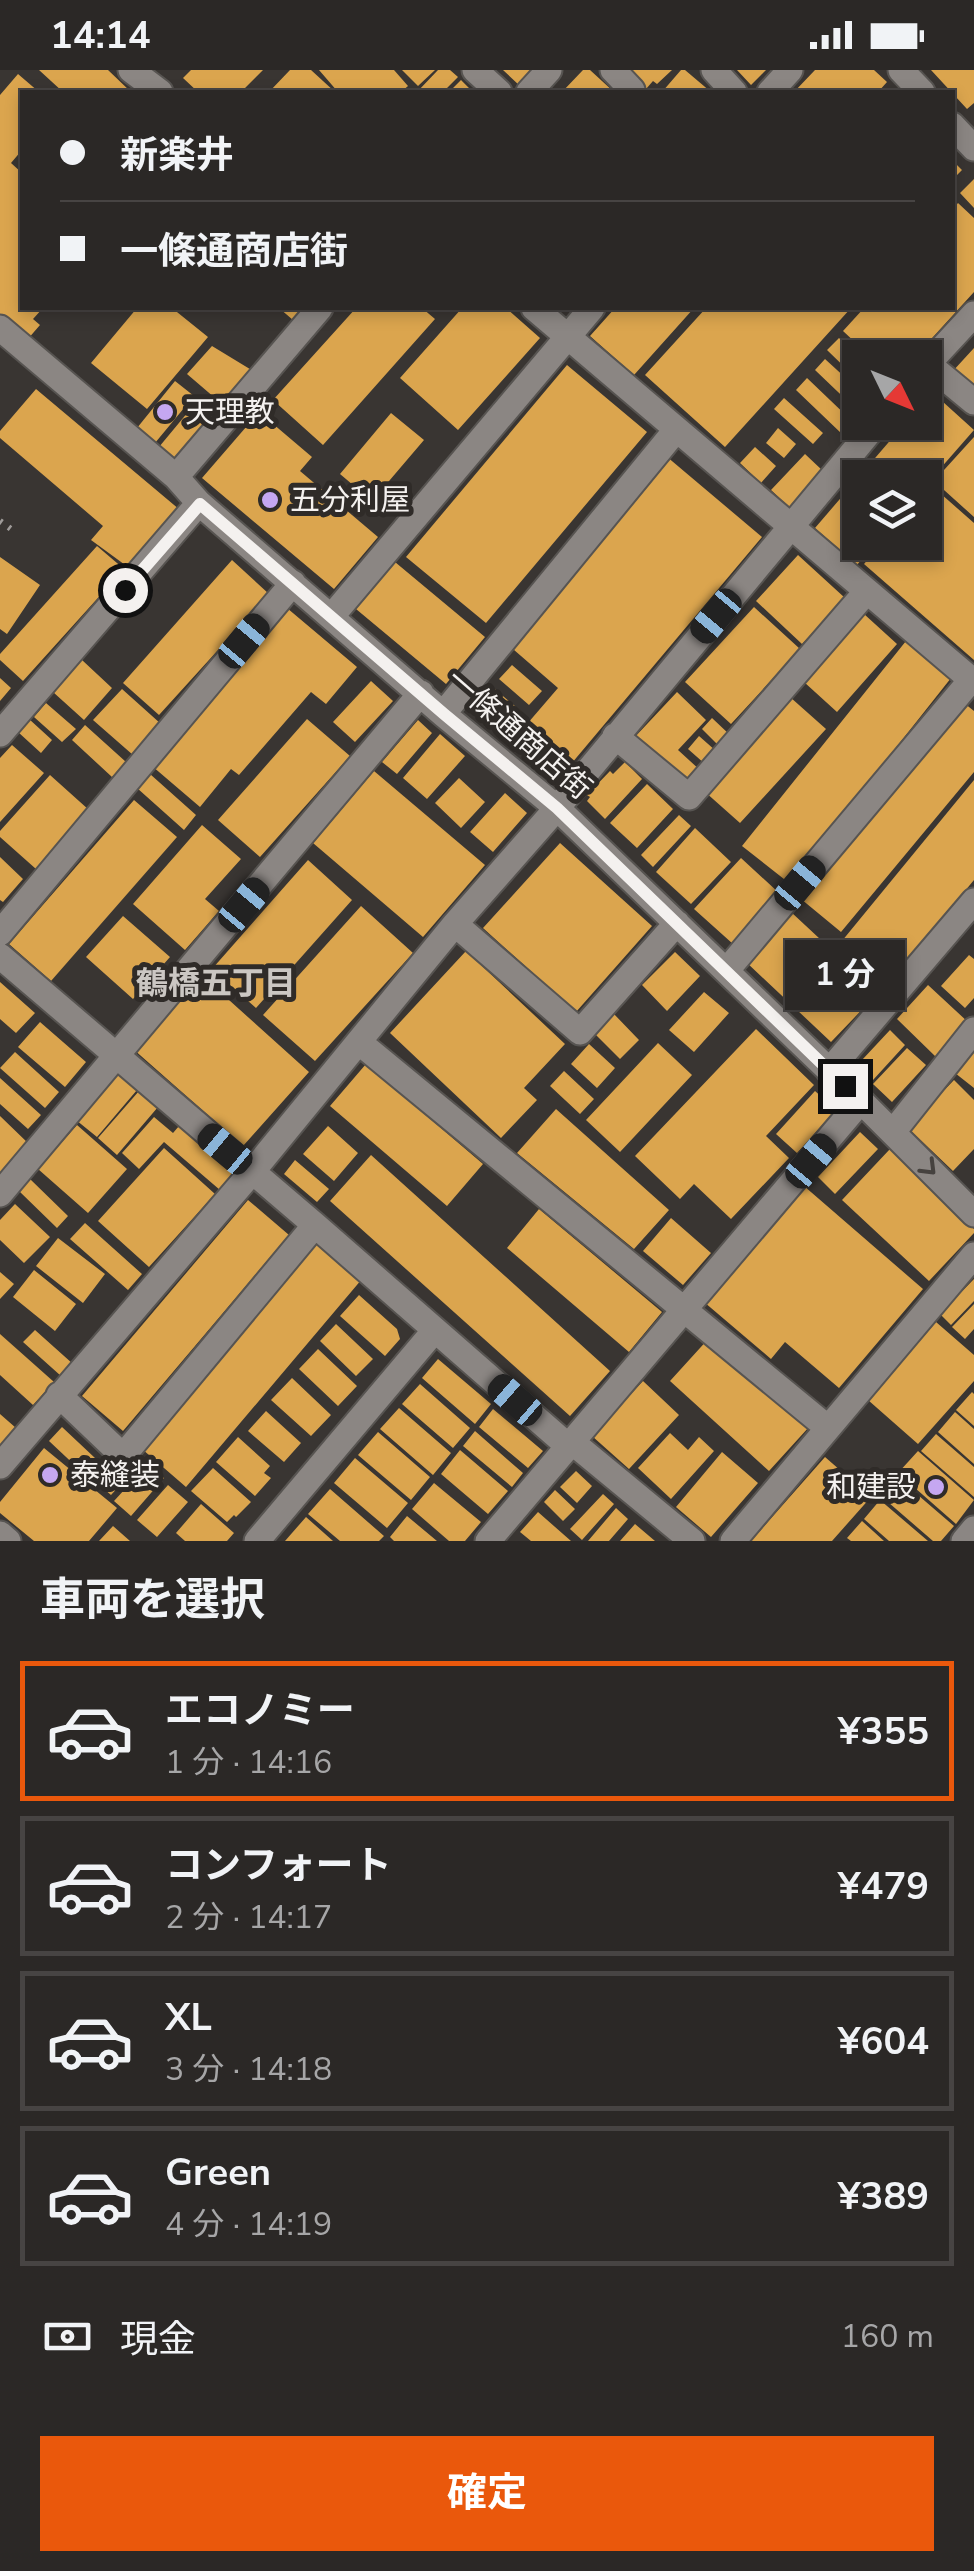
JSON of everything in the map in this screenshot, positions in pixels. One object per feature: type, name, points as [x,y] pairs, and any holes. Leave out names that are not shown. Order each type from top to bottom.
[{"type":"street","points":[[130,70],[157,90]]},
{"type":"street","points":[[476,70],[497,90]]},
{"type":"street","points":[[531,90],[549,70]]},
{"type":"street","points":[[613,70],[632,90]]},
{"type":"street","points":[[714,70],[732,90]]},
{"type":"street","points":[[772,90],[790,70]]},
{"type":"street","points":[[901,70],[920,90]]},
{"type":"street","points":[[955,128],[974,148]]},
{"type":"street","points":[[176,476],[318,310]]},
{"type":"street","points":[[536,310],[972,681],[726,970]]},
{"type":"street","points":[[332,616],[590,310]]},
{"type":"street","points":[[942,349],[974,314]]},
{"type":"street","name":"一條通商店街","points":[[0,328],[557,808],[974,1214]]},
{"type":"street","points":[[942,378],[974,402]]},
{"type":"street","points":[[444,714],[676,430]]},
{"type":"street","points":[[0,1466],[252,1172],[455,924],[557,808],[863,440]]},
{"type":"street","points":[[0,734],[200,504]]},
{"type":"street","points":[[0,933],[293,583]]},
{"type":"street","points":[[615,736],[690,797],[867,592]]},
{"type":"street","points":[[0,1194],[421,693]]},
{"type":"street","points":[[830,1071],[974,902]]},
{"type":"street","points":[[455,924],[580,1032],[677,923]]},
{"type":"street","points":[[0,956],[435,1330],[692,1541]]},
{"type":"street","points":[[893,1132],[974,1030]]},
{"type":"street","points":[[360,1043],[828,1428]]},
{"type":"street","points":[[488,1541],[861,1101]]},
{"type":"street","points":[[60,1395],[122,1456],[315,1225]]},
{"type":"street","points":[[732,1541],[974,1255]]},
{"type":"street","points":[[257,1541],[435,1330]]},
{"type":"street","points":[[964,1541],[974,1529]]},
{"type":"street","points":[[0,1534],[8,1541]]},
{"type":"path","points":[[0,520],[10,530]]},
{"type":"building","points":[[39,70],[108,70],[129,90],[61,90]]},
{"type":"building","points":[[191,70],[263,70],[243,90],[196,90],[183,78]]},
{"type":"building","points":[[290,70],[311,70],[333,90],[271,90]]},
{"type":"building","points":[[319,70],[394,70],[408,86],[403,90],[336,90]]},
{"type":"building","points":[[402,70],[435,70],[418,86]]},
{"type":"building","points":[[438,70],[450,70],[458,77],[445,90],[419,90]]},
{"type":"building","points":[[503,70],[535,70],[520,86]]},
{"type":"building","points":[[583,70],[590,70],[612,90],[564,90]]},
{"type":"building","points":[[627,70],[672,70],[646,89]]},
{"type":"building","points":[[685,70],[709,90],[664,90]]},
{"type":"building","points":[[737,70],[766,70],[751,85]]},
{"type":"building","points":[[815,70],[874,70],[887,82],[880,90],[796,90]]},
{"type":"building","points":[[931,70],[974,70],[974,103],[967,109],[955,96],[955,90],[949,90]]},
{"type":"building","points":[[18,74],[37,90],[20,90],[20,152],[11,163],[20,171],[20,310],[41,310],[33,319],[40,325],[27,340],[0,317],[0,95]]},
{"type":"building","points":[[461,80],[471,90],[451,90]]},
{"type":"building","points":[[974,179],[974,208],[960,193]]},
{"type":"building","points":[[958,203],[974,218],[974,292],[930,340],[853,340],[843,331],[862,310],[955,310]]},
{"type":"building","points":[[135,310],[174,310],[208,337],[147,409],[91,363]]},
{"type":"building","points":[[281,310],[314,310],[300,326]]},
{"type":"building","points":[[354,310],[424,310],[435,319],[323,445],[273,400]]},
{"type":"building","points":[[460,310],[508,310],[540,338],[458,430],[400,378]]},
{"type":"building","points":[[613,310],[692,310],[634,375],[590,336]]},
{"type":"building","points":[[704,310],[849,310],[725,447],[645,375]]},
{"type":"building","points":[[839,338],[842,341],[842,365],[827,350]]},
{"type":"building","points":[[212,346],[258,374],[229,410],[187,374]]},
{"type":"building","points":[[974,348],[974,392],[952,372]]},
{"type":"building","points":[[825,359],[842,375],[842,396],[815,370]]},
{"type":"building","points":[[567,365],[647,432],[486,623],[406,557]]},
{"type":"building","points":[[807,378],[842,411],[842,434],[796,390]]},
{"type":"building","name":"天理教","points":[[175,381],[194,396],[155,443],[137,428]]},
{"type":"building","points":[[36,389],[180,510],[132,570],[91,540],[103,526],[0,438],[0,431]]},
{"type":"building","points":[[784,398],[823,433],[813,444],[774,409]]},
{"type":"building","points":[[198,400],[217,416],[178,463],[159,447]]},
{"type":"building","points":[[942,401],[974,430],[942,467],[942,460],[873,460],[891,440],[942,440]]},
{"type":"building","points":[[259,412],[312,457],[300,471],[378,537],[334,589],[202,478]]},
{"type":"building","points":[[391,413],[424,440],[372,501],[340,474]]},
{"type":"building","points":[[778,428],[796,444],[784,458],[766,443]]},
{"type":"building","points":[[974,437],[974,517],[942,488],[942,472]]},
{"type":"building","points":[[755,447],[776,466],[761,483],[740,463]]},
{"type":"building","points":[[805,454],[823,471],[789,507],[771,490]]},
{"type":"building","points":[[666,456],[762,537],[561,776],[515,738],[558,688],[507,644]]},
{"type":"building","points":[[942,495],[974,523],[974,660],[864,564],[867,560],[942,560]]},
{"type":"building","points":[[842,497],[842,552],[815,528]]},
{"type":"building","points":[[97,546],[124,569],[23,681],[0,660],[0,654]]},
{"type":"building","points":[[798,555],[845,598],[802,644],[756,601]]},
{"type":"building","points":[[0,557],[40,585],[7,634],[0,629]]},
{"type":"building","points":[[232,560],[269,594],[159,715],[123,683]]},
{"type":"building","points":[[395,562],[485,637],[446,684],[356,609]]},
{"type":"building","points":[[754,607],[800,649],[731,724],[685,682]]},
{"type":"building","points":[[287,608],[357,667],[326,704],[311,692],[239,775],[231,769],[200,807],[152,766]]},
{"type":"building","points":[[864,614],[897,644],[837,712],[804,682]]},
{"type":"building","points":[[906,641],[951,678],[789,883],[742,846]]},
{"type":"building","points":[[82,660],[112,688],[84,720],[53,692]]},
{"type":"building","points":[[512,665],[542,691],[529,705],[499,679]]},
{"type":"building","points":[[0,678],[11,688],[0,701]]},
{"type":"building","points":[[371,681],[393,701],[355,742],[333,722]]},
{"type":"building","points":[[491,686],[522,712],[508,729],[477,703]]},
{"type":"building","points":[[122,689],[161,724],[133,755],[93,720]]},
{"type":"building","points":[[677,692],[706,720],[678,750],[701,771],[685,788],[633,739]]},
{"type":"building","points":[[790,697],[826,729],[740,823],[704,791]]},
{"type":"building","points":[[46,703],[76,729],[62,742],[34,717]]},
{"type":"building","points":[[964,703],[974,711],[974,772],[841,932],[801,899]]},
{"type":"building","points":[[712,718],[730,735],[719,746],[702,729]]},
{"type":"building","points":[[29,719],[52,740],[41,753],[18,732]]},
{"type":"building","points":[[307,719],[350,756],[260,857],[218,820]]},
{"type":"building","points":[[418,720],[432,733],[397,774],[382,762]]},
{"type":"building","points":[[85,725],[126,762],[112,777],[72,740]]},
{"type":"building","points":[[440,734],[465,756],[427,799],[403,778]]},
{"type":"building","points":[[699,736],[716,751],[705,764],[688,749]]},
{"type":"building","points":[[12,745],[44,773],[0,822],[0,758]]},
{"type":"building","points":[[625,762],[642,779],[605,819],[587,801],[587,795],[610,771],[613,774]]},
{"type":"building","points":[[374,771],[485,865],[423,937],[313,843]]},
{"type":"building","points":[[150,774],[196,815],[184,830],[137,788]]},
{"type":"building","points":[[50,775],[89,810],[36,869],[0,837],[0,831]]},
{"type":"building","points":[[459,778],[485,802],[461,828],[435,803]]},
{"type":"building","points":[[974,780],[974,880],[886,986],[837,947]]},
{"type":"building","points":[[647,784],[673,809],[637,848],[610,823]]},
{"type":"building","points":[[505,793],[527,813],[493,852],[470,832]]},
{"type":"building","points":[[134,800],[177,837],[51,981],[9,944]]},
{"type":"building","points":[[679,815],[691,826],[653,867],[641,855]]},
{"type":"building","points":[[202,825],[241,859],[205,899],[219,911],[185,950],[133,904]]},
{"type":"building","points":[[695,828],[731,862],[691,904],[656,872]]},
{"type":"building","points":[[560,843],[652,926],[576,1012],[483,928]]},
{"type":"building","points":[[0,857],[23,879],[3,902],[0,900]]},
{"type":"building","points":[[741,858],[779,893],[733,944],[694,909]]},
{"type":"building","points":[[308,860],[352,900],[256,1008],[212,969]]},
{"type":"building","points":[[361,906],[413,953],[315,1061],[263,1015]]},
{"type":"building","points":[[791,912],[878,993],[831,1042],[745,961]]},
{"type":"building","points":[[123,916],[170,957],[133,999],[86,957]]},
{"type":"building","points":[[466,951],[565,1044],[524,1088],[537,1100],[501,1138],[390,1033]]},
{"type":"building","points":[[675,952],[700,976],[667,1011],[642,985]]},
{"type":"building","points":[[969,955],[974,959],[974,998],[965,1008],[941,986]]},
{"type":"building","points":[[199,973],[309,1072],[243,1146],[132,1048]]},
{"type":"building","points":[[0,982],[35,1013],[16,1033],[0,1019]]},
{"type":"building","points":[[928,985],[969,1023],[936,1057],[897,1019]]},
{"type":"building","points":[[704,992],[729,1013],[694,1052],[669,1030]]},
{"type":"building","points":[[613,1013],[639,1040],[620,1059],[593,1032]]},
{"type":"building","points":[[40,1022],[86,1062],[65,1087],[18,1047]]},
{"type":"building","points":[[756,1029],[814,1085],[766,1136],[789,1158],[731,1219],[694,1184],[680,1199],[635,1156]]},
{"type":"building","points":[[890,1030],[905,1045],[873,1080],[862,1070],[867,1064],[862,1060]]},
{"type":"building","points":[[658,1043],[692,1075],[620,1152],[586,1120]]},
{"type":"building","points":[[589,1044],[615,1068],[597,1088],[571,1064]]},
{"type":"building","points":[[907,1048],[926,1065],[892,1102],[873,1084]]},
{"type":"building","points":[[974,1049],[974,1088],[955,1073]]},
{"type":"building","points":[[15,1052],[59,1092],[45,1108],[0,1068]]},
{"type":"building","points":[[366,1064],[483,1164],[447,1206],[330,1106]]},
{"type":"building","points":[[564,1071],[594,1099],[580,1114],[550,1086]]},
{"type":"building","points":[[120,1075],[137,1090],[97,1137],[76,1120],[113,1076]]},
{"type":"building","points":[[0,1078],[41,1115],[28,1129],[0,1104]]},
{"type":"building","points":[[954,1080],[974,1100],[974,1149],[953,1171],[908,1128]]},
{"type":"building","points":[[139,1091],[158,1107],[117,1155],[98,1138]]},
{"type":"building","points":[[815,1091],[836,1110],[797,1153],[776,1134]]},
{"type":"building","points":[[556,1109],[669,1210],[634,1249],[517,1153]]},
{"type":"building","points":[[0,1116],[30,1145],[0,1176]]},
{"type":"building","points":[[154,1117],[173,1133],[179,1126],[234,1172],[220,1190],[164,1142],[139,1169],[122,1153]]},
{"type":"building","points":[[77,1125],[127,1169],[88,1213],[38,1169]]},
{"type":"building","points":[[328,1126],[358,1153],[334,1181],[303,1154]]},
{"type":"building","points":[[860,1132],[878,1149],[835,1194],[818,1177]]},
{"type":"building","points":[[164,1148],[215,1194],[149,1267],[98,1221]]},
{"type":"building","points":[[890,1149],[974,1229],[929,1281],[842,1200]]},
{"type":"building","points":[[371,1155],[610,1371],[570,1416],[330,1201]]},
{"type":"building","points":[[295,1160],[329,1189],[317,1202],[284,1174]]},
{"type":"building","points":[[30,1179],[68,1216],[57,1228],[19,1191]]},
{"type":"building","points":[[804,1186],[923,1289],[839,1388],[785,1342],[771,1359],[704,1302]]},
{"type":"building","points":[[248,1200],[289,1235],[123,1431],[82,1396]]},
{"type":"building","points":[[15,1204],[50,1237],[24,1263],[0,1240],[0,1220]]},
{"type":"building","points":[[539,1209],[662,1312],[629,1352],[507,1248]]},
{"type":"building","points":[[671,1218],[711,1253],[683,1285],[643,1251]]},
{"type":"building","points":[[85,1223],[142,1274],[128,1290],[70,1239]]},
{"type":"building","points":[[58,1238],[105,1274],[83,1303],[36,1266]]},
{"type":"building","points":[[317,1242],[362,1279],[186,1487],[142,1449]]},
{"type":"building","points":[[34,1270],[76,1304],[55,1331],[13,1297]]},
{"type":"building","points":[[0,1272],[14,1284],[0,1299]]},
{"type":"building","points":[[974,1279],[974,1301],[951,1325],[940,1314]]},
{"type":"building","points":[[359,1295],[397,1329],[400,1339],[385,1356],[340,1316]]},
{"type":"building","points":[[974,1304],[974,1329],[965,1339],[952,1327]]},
{"type":"building","points":[[936,1322],[974,1355],[974,1381],[918,1444],[868,1400]]},
{"type":"building","points":[[336,1324],[373,1359],[356,1376],[320,1341]]},
{"type":"building","points":[[35,1330],[73,1364],[61,1376],[23,1342]]},
{"type":"building","points":[[0,1334],[54,1382],[33,1405],[0,1375]]},
{"type":"building","points":[[710,1337],[809,1427],[769,1471],[670,1381]]},
{"type":"building","points":[[318,1349],[357,1386],[338,1406],[299,1369]]},
{"type":"building","points":[[438,1359],[491,1404],[475,1424],[422,1378]]},
{"type":"building","points":[[292,1378],[331,1415],[311,1436],[271,1400]]},
{"type":"building","points":[[643,1381],[679,1415],[629,1469],[592,1436]]},
{"type":"building","points":[[420,1384],[470,1428],[453,1448],[402,1404]]},
{"type":"building","points":[[974,1394],[974,1426],[956,1410]]},
{"type":"building","points":[[399,1408],[451,1453],[433,1475],[380,1429]]},
{"type":"building","points":[[493,1409],[543,1451],[528,1468],[479,1427]]},
{"type":"building","points":[[266,1411],[301,1443],[284,1462],[248,1431]]},
{"type":"building","points":[[955,1412],[974,1429],[974,1464],[938,1432]]},
{"type":"building","points":[[0,1414],[16,1428],[0,1446]]},
{"type":"building","points":[[62,1427],[95,1458],[82,1472],[49,1441]]},
{"type":"building","points":[[475,1431],[523,1473],[512,1487],[463,1446]]},
{"type":"building","points":[[378,1432],[430,1477],[411,1500],[358,1455]]},
{"type":"building","points":[[670,1433],[688,1450],[699,1437],[714,1451],[671,1499],[638,1468]]},
{"type":"building","points":[[936,1434],[974,1467],[974,1497],[921,1451]]},
{"type":"building","points":[[238,1437],[270,1466],[264,1473],[271,1478],[255,1496],[216,1462]]},
{"type":"building","name":"泰縫装","points":[[44,1448],[117,1508],[89,1541],[34,1541],[0,1513],[0,1502]]},
{"type":"building","points":[[460,1450],[508,1491],[488,1514],[441,1474]]},
{"type":"building","points":[[110,1451],[133,1471],[111,1495],[88,1475]]},
{"type":"building","name":"和建設","points":[[918,1451],[974,1500],[956,1524],[898,1473]]},
{"type":"building","points":[[722,1452],[758,1483],[711,1537],[676,1507]]},
{"type":"building","points":[[825,1457],[871,1497],[832,1541],[751,1541]]},
{"type":"building","points":[[355,1458],[408,1503],[387,1528],[334,1483]]},
{"type":"building","points":[[148,1464],[164,1478],[131,1516],[114,1501]]},
{"type":"building","points":[[213,1468],[251,1502],[227,1522],[191,1491]]},
{"type":"building","points":[[576,1471],[592,1486],[577,1503],[560,1487]]},
{"type":"building","points":[[897,1477],[954,1526],[941,1541],[933,1541],[881,1496]]},
{"type":"building","points":[[434,1483],[481,1522],[465,1541],[449,1541],[412,1509]]},
{"type":"building","points":[[168,1485],[188,1502],[157,1537],[137,1520]]},
{"type":"building","points":[[330,1489],[384,1536],[379,1541],[340,1541],[308,1514]]},
{"type":"building","points":[[555,1490],[575,1509],[563,1521],[544,1502]]},
{"type":"building","points":[[603,1494],[614,1504],[582,1540],[570,1529]]},
{"type":"building","points":[[880,1500],[928,1541],[889,1541],[864,1519]]},
{"type":"building","points":[[201,1504],[234,1533],[227,1541],[185,1541],[176,1533]]},
{"type":"building","points":[[616,1508],[628,1519],[609,1541],[588,1541]]},
{"type":"building","points":[[538,1512],[571,1541],[531,1541],[520,1532]]},
{"type":"building","points":[[407,1516],[437,1541],[394,1541],[390,1537]]},
{"type":"building","points":[[306,1517],[333,1541],[285,1541]]},
{"type":"building","points":[[862,1521],[884,1541],[847,1538]]},
{"type":"building","points":[[635,1524],[655,1541],[620,1541]]},
{"type":"building","points":[[113,1526],[130,1541],[99,1541]]},
{"type":"place","name":"天理教","points":[[165,412]]},
{"type":"place","name":"五分利屋","points":[[270,500]]},
{"type":"place","name":"泰縫装","points":[[50,1475]]},
{"type":"place","name":"和建設","points":[[936,1487]]},
{"type":"district","name":"鶴橋五丁目","points":[[216,983]]},
{"type":"route","points":[[125,590],[200,504],[557,808],[845,1086]]}]
